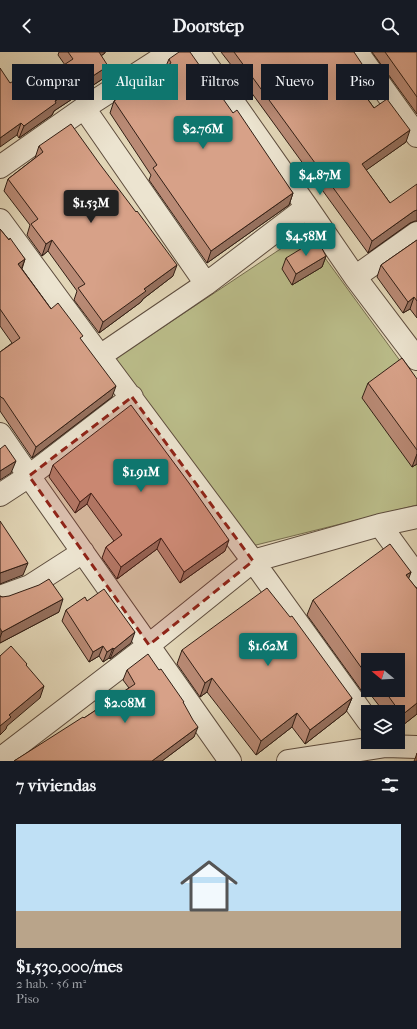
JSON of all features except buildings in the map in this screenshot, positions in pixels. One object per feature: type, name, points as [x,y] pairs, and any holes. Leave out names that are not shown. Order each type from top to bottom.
[{"type":"street","points":[[0,167],[84,108],[170,52]]},
{"type":"street","points":[[198,52],[355,277],[417,359]]},
{"type":"street","points":[[357,52],[417,136]]},
{"type":"street","points":[[84,108],[206,284]]},
{"type":"street","points":[[100,356],[206,284],[307,207]]},
{"type":"street","points":[[0,220],[253,560],[361,711]]},
{"type":"street","points":[[355,277],[417,233]]},
{"type":"street","points":[[0,495],[29,476],[132,398]]},
{"type":"street","points":[[0,434],[230,761]]},
{"type":"street","points":[[0,759],[149,645],[253,560],[380,525],[417,517]]},
{"type":"street","points":[[380,525],[417,576]]},
{"type":"street","points":[[0,597],[30,586],[83,552]]},
{"type":"street","points":[[405,746],[417,747]]},
{"type":"street","points":[[288,761],[361,748]]},
{"type":"highlighted area","points":[[132,397],[253,561],[149,645],[29,476]]},
{"type":"green space","points":[[306,232],[417,384],[417,505],[252,546],[115,359]]}]
